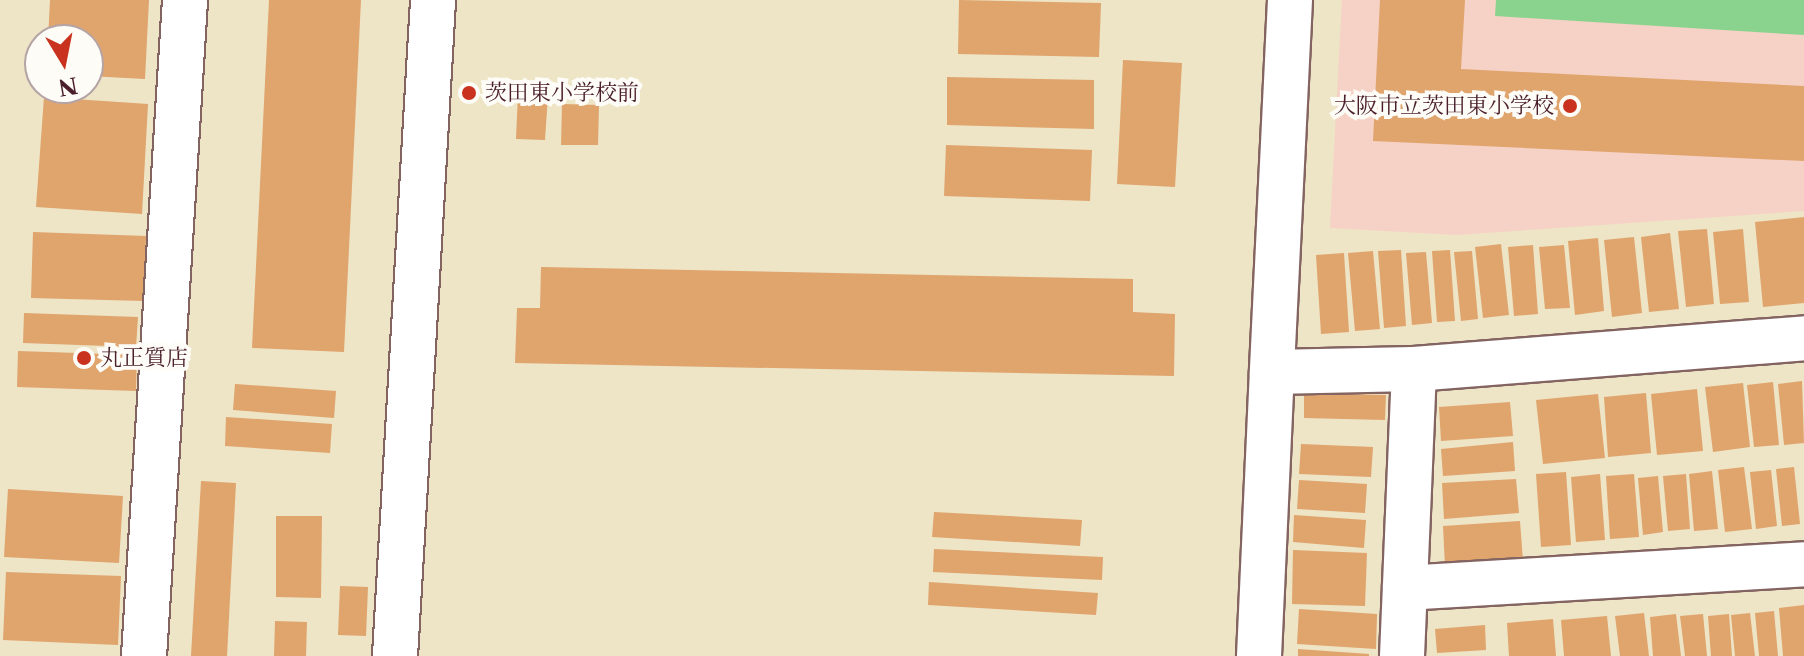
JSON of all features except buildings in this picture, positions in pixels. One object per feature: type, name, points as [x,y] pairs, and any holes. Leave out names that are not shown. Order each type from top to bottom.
[{"type":"street","points":[[144,656],[185,0]]},
{"type":"street","points":[[395,656],[433,0]]},
{"type":"street","points":[[1259,656],[1290,0]]},
{"type":"street","points":[[1272,372],[1414,369],[1804,338]]},
{"type":"street","points":[[1402,656],[1414,369]]},
{"type":"street","points":[[1405,588],[1804,564]]},
{"type":"shaded area","name":"大阪市立茨田東小学校","points":[[1342,0],[1804,0],[1804,211],[1456,235],[1330,228]]},
{"type":"green space","points":[[1496,0],[1804,0],[1804,35],[1495,16]]},
{"type":"place","name":"茨田東小学校前","points":[[469,93]]},
{"type":"place","name":"大阪市立茨田東小学校","points":[[1570,106]]},
{"type":"place","name":"丸正質店","points":[[84,358]]}]
